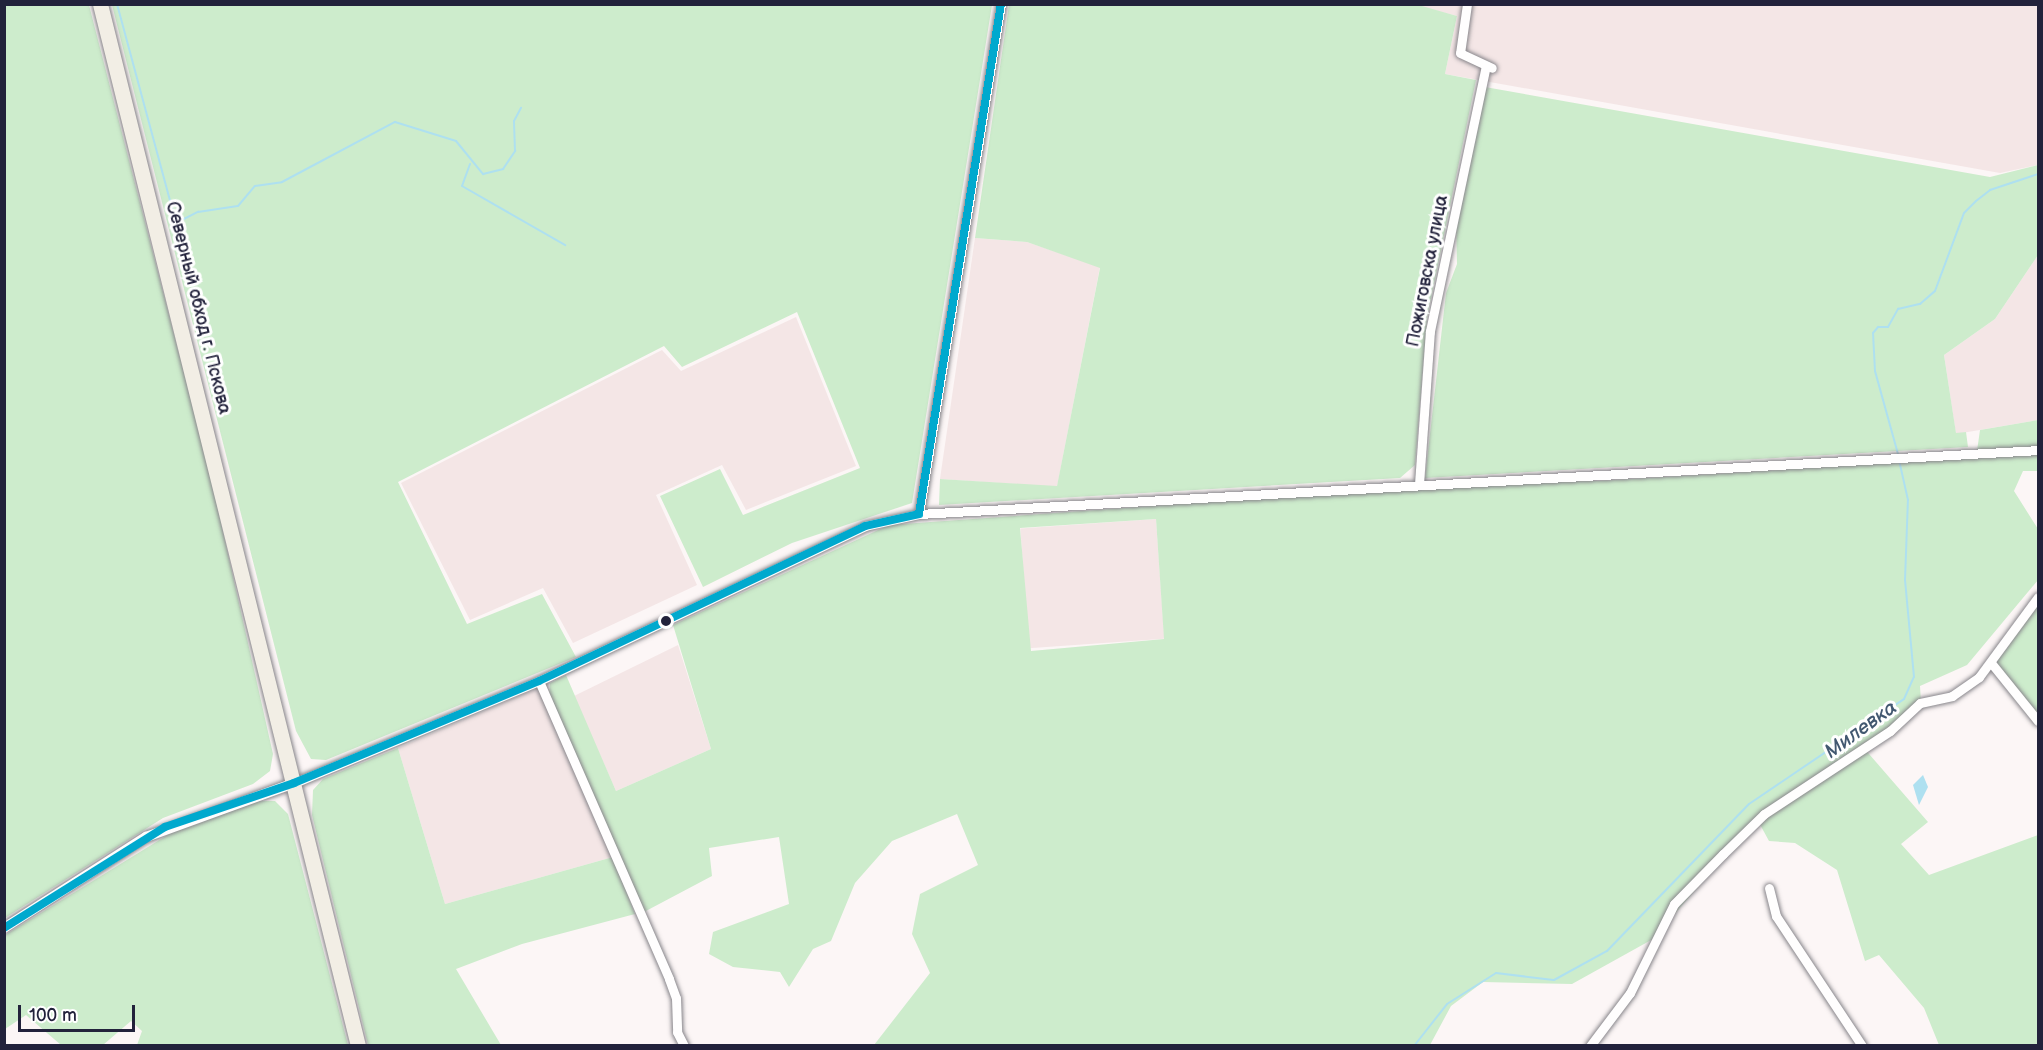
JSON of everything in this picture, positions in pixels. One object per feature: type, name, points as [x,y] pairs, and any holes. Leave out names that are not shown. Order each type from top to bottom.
[{"type":"highway","name":"Северный обход г. Пскова","points":[[100,4],[255,622],[357,1046]]},
{"type":"street","points":[[919,514],[1001,4]]},
{"type":"street","name":"Пожиговска улица","points":[[1419,484],[1430,331],[1489,67],[1460,53],[1467,4]]},
{"type":"street","points":[[4,928],[146,837],[294,783],[539,681],[865,526],[919,514],[2038,450]]},
{"type":"street","points":[[1590,1046],[1630,993],[1674,904],[1764,814],[1890,731],[1920,704],[1952,696],[1992,664],[2038,597]]},
{"type":"street","points":[[1992,664],[2038,721]]},
{"type":"street","points":[[539,681],[669,979],[676,998],[677,1032],[684,1046]]},
{"type":"street","points":[[1769,888],[1776,916],[1862,1046]]},
{"type":"shaded area","points":[[1415,5],[2038,5],[2038,165],[2000,173],[1445,74],[1457,16]]},
{"type":"shaded area","points":[[975,238],[1027,242],[1100,267],[1057,487],[940,479]]},
{"type":"shaded area","points":[[2038,255],[2038,420],[1956,434],[1944,355],[1995,319]]},
{"type":"shaded area","points":[[796,317],[856,466],[746,510],[722,465],[656,495],[697,585],[573,643],[543,588],[470,620],[401,483],[662,350],[681,371]]},
{"type":"shaded area","points":[[1156,519],[1164,639],[1029,648],[1020,528]]},
{"type":"shaded area","points":[[678,645],[711,749],[616,791],[574,696]]},
{"type":"shaded area","points":[[538,688],[613,857],[445,904],[398,748]]},
{"type":"green space","points":[[1415,4],[1457,16],[1445,74],[1476,80],[1427,318],[1415,465],[1400,478],[939,505],[940,479],[1057,486],[1100,268],[1027,242],[975,238],[1009,5]]},
{"type":"green space","points":[[4,5],[89,5],[210,474],[273,754],[270,771],[253,784],[163,818],[5,918]]},
{"type":"green space","points":[[112,5],[992,5],[912,503],[792,543],[703,587],[660,496],[720,469],[743,515],[860,468],[797,312],[682,367],[664,346],[398,482],[467,624],[542,594],[576,657],[326,760],[311,759],[296,731]]},
{"type":"green space","points":[[1485,87],[1990,177],[2038,165],[2038,255],[1995,319],[1944,355],[1956,433],[1966,432],[1968,447],[1425,478],[1446,293],[1457,264],[1456,223]]},
{"type":"green space","points":[[2038,420],[2038,471],[2023,471],[2014,491],[2038,529],[2038,580],[1967,665],[1920,686],[1921,702],[1863,747],[1928,822],[1901,844],[1929,875],[2038,835],[2038,1045],[1939,1045],[1924,1008],[1879,955],[1865,961],[1837,870],[1795,843],[1769,841],[1757,819],[1653,939],[1572,984],[1483,982],[1451,1006],[1430,1045],[874,1045],[930,973],[912,934],[920,894],[978,865],[957,814],[892,841],[855,883],[831,941],[813,949],[789,987],[780,972],[733,967],[709,954],[713,932],[789,904],[779,837],[709,848],[712,876],[644,912],[549,697],[550,683],[566,675],[616,791],[711,749],[673,625],[889,525],[1485,482],[1598,481],[1976,458],[1980,430]],"holes":[[[1156,519],[1164,639],[1031,651],[1020,528]]]},
{"type":"green space","points":[[2038,604],[2038,715],[1995,664]]},
{"type":"green space","points":[[398,748],[445,904],[613,857],[635,914],[522,944],[456,969],[501,1045],[368,1045],[312,815],[313,790],[323,779]]},
{"type":"green space","points":[[257,801],[275,801],[288,814],[348,1045],[137,1045],[142,1031],[131,1021],[103,1045],[61,1045],[26,1015],[5,1029],[5,935],[174,831]]},
{"type":"water","points":[[1923,775],[1928,787],[1919,805],[1913,785]]},
{"type":"waterway","points":[[117,4],[176,223],[198,212],[238,206],[255,186],[282,182],[395,122],[456,141],[483,174],[503,169],[515,151],[514,121],[521,108]]},
{"type":"waterway","points":[[470,164],[462,186],[565,245]]},
{"type":"waterway","name":"Милевка","points":[[1898,454],[1875,371],[1873,333],[1878,327],[1888,327],[1898,309],[1920,304],[1935,291],[1964,213],[1976,201],[1990,190],[2038,174]]},
{"type":"waterway","name":"Милевка","points":[[1414,1046],[1447,1004],[1496,973],[1554,980],[1607,951],[1749,804],[1904,699],[1914,677],[1905,580],[1908,500],[1899,460]]},
{"type":"transit line","points":[[919,514],[1001,4]]},
{"type":"transit line","points":[[4,928],[165,827],[294,783],[539,681],[865,526],[919,514]]}]
